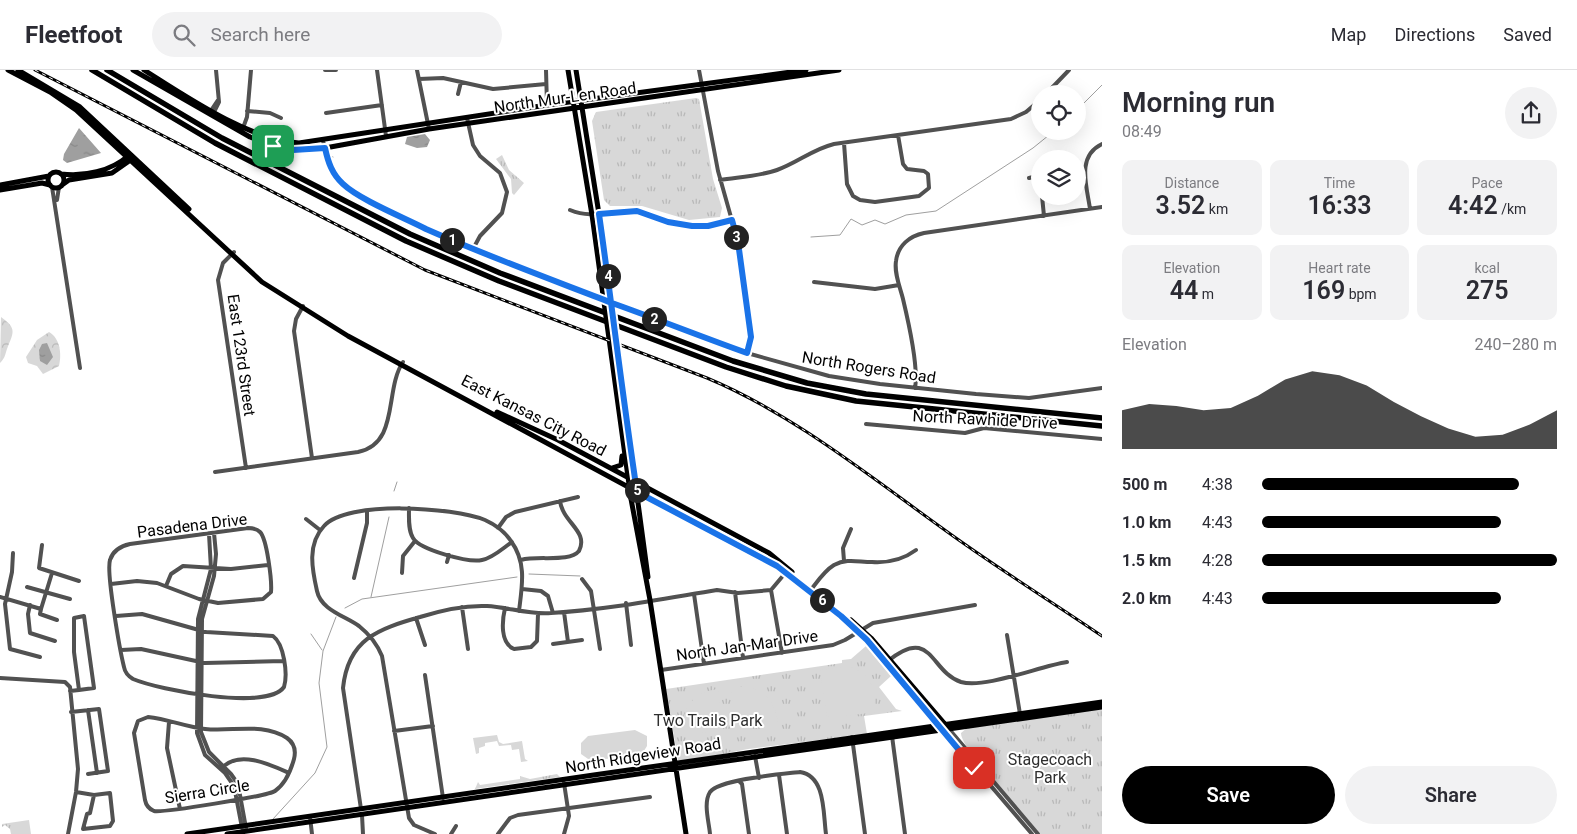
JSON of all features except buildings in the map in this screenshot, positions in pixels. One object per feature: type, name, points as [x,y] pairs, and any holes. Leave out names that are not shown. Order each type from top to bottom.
[{"type":"highway","points":[[92,70],[215,143],[406,242],[498,281],[726,367],[786,386],[856,401],[1102,426]]},
{"type":"highway","points":[[107,70],[231,142],[410,234],[500,273],[733,361],[801,381],[866,394],[1102,418]]},
{"type":"main road","points":[[8,70],[72,107],[130,157]]},
{"type":"main road","points":[[18,70],[80,107],[130,157]]},
{"type":"main road","points":[[133,70],[242,130]]},
{"type":"main road","points":[[144,70],[211,113]]},
{"type":"main road","points":[[568,70],[592,215],[622,446],[662,670],[686,834]]},
{"type":"main road","points":[[576,70],[620,361],[650,600]]},
{"type":"main road","name":"North Mur-Len Road","points":[[242,130],[283,142],[299,143],[582,107],[805,71],[840,70]]},
{"type":"main road","name":"North Mur-Len Road","points":[[468,121],[573,101],[703,87]]},
{"type":"main road","name":"North Mur-Len Road","points":[[242,130],[265,144],[287,149],[325,148],[385,133]]},
{"type":"main road","points":[[0,185],[49,176],[55,172],[61,174],[106,170],[117,166],[130,157]]},
{"type":"main road","points":[[0,190],[42,183],[60,186],[69,180],[112,173],[130,157]]},
{"type":"main road","name":"East Kansas City Road","points":[[130,157],[232,253],[303,307],[629,488],[787,570]]},
{"type":"main road","points":[[60,186],[63,180],[61,174]]},
{"type":"main road","points":[[49,176],[51,186]]},
{"type":"main road","name":"East Kansas City Road","points":[[402,363],[610,468],[769,553],[861,631],[949,729]]},
{"type":"main road","points":[[610,468],[619,467],[622,464],[622,446]]},
{"type":"main road","points":[[639,508],[642,502],[652,500]]},
{"type":"main road","name":"East Kansas City Road","points":[[888,662],[943,730]]},
{"type":"main road","name":"North Ridgeview Road","points":[[892,734],[943,730],[1102,702]]},
{"type":"main road","name":"North Ridgeview Road","points":[[227,834],[264,823],[362,812],[676,767],[755,753],[892,734],[938,725],[1102,707]]},
{"type":"main road","name":"North Ridgeview Road","points":[[406,806],[442,798],[564,783]]},
{"type":"main road","name":"North Ridgeview Road","points":[[187,834],[244,829],[259,830],[310,819]]},
{"type":"street","points":[[211,113],[218,100],[216,70]]},
{"type":"street","points":[[242,130],[247,111],[251,70]]},
{"type":"street","points":[[326,70],[336,70]]},
{"type":"street","points":[[377,70],[385,133]]},
{"type":"street","points":[[417,70],[429,126]]},
{"type":"street","points":[[546,70],[547,105]]},
{"type":"street","points":[[700,70],[713,152],[738,242],[751,337],[747,353]]},
{"type":"street","points":[[1055,85],[1069,70]]},
{"type":"street","points":[[419,79],[438,77],[503,90],[546,84]]},
{"type":"street","points":[[458,94],[461,82]]},
{"type":"street","points":[[417,100],[424,99]]},
{"type":"street","points":[[326,113],[382,105]]},
{"type":"street","points":[[720,180],[771,172],[822,147],[1016,118],[1031,108]]},
{"type":"street","points":[[247,111],[270,113],[281,118]]},
{"type":"street","points":[[468,121],[475,149],[497,169],[506,188],[504,210],[498,219],[486,229],[473,249]]},
{"type":"street","points":[[844,143],[847,184],[853,196],[868,202],[918,196],[929,188],[928,174],[924,171],[907,169],[903,164],[898,135]]},
{"type":"street","name":"North Rogers Road","points":[[323,140],[331,168],[347,187],[387,210],[473,249],[747,353],[790,367],[829,376],[915,388],[1021,398],[1102,388]]},
{"type":"street","points":[[1090,209],[1085,163],[1092,151],[1102,144]]},
{"type":"street","points":[[51,186],[80,368]]},
{"type":"street","points":[[56,210],[60,186]]},
{"type":"street","points":[[1043,205],[1044,216]]},
{"type":"street","points":[[915,388],[908,322],[895,268],[896,256],[905,242],[914,236],[1102,207]]},
{"type":"street","points":[[570,210],[583,216],[637,211],[668,222],[692,226],[708,226],[732,220]]},
{"type":"street","name":"East 123rd Street","points":[[232,253],[221,267],[219,284],[246,468]]},
{"type":"street","points":[[814,282],[875,289],[899,284]]},
{"type":"street","points":[[303,307],[295,323],[294,331],[312,458]]},
{"type":"street","points":[[215,472],[363,451],[379,441],[386,428],[396,375],[402,363]]},
{"type":"street","name":"North Rawhide Drive","points":[[866,424],[964,433],[984,428],[1102,440]]},
{"type":"street","points":[[498,528],[506,517],[515,512],[578,497]]},
{"type":"street","points":[[520,560],[538,556],[567,558],[579,551],[582,544],[581,536],[564,516],[560,502]]},
{"type":"street","points":[[409,508],[410,530],[415,541],[424,548],[480,561],[489,558],[512,542]]},
{"type":"street","points":[[435,834],[414,825],[406,806],[383,661],[370,636],[326,606],[318,595],[312,553],[314,541],[320,530],[338,516],[367,511],[409,508],[472,516],[498,528],[512,542],[520,560],[522,589],[519,610]]},
{"type":"street","points":[[354,578],[367,523],[367,511]]},
{"type":"street","points":[[306,519],[320,530]]},
{"type":"street","name":"Pasadena Drive","points":[[248,528],[258,531],[264,541],[271,590],[265,597],[241,602],[205,601],[166,586],[145,581],[112,584],[110,561],[114,552],[122,546],[211,533],[248,528]]},
{"type":"street","points":[[844,561],[844,544],[851,529]]},
{"type":"street","points":[[211,533],[213,569],[200,631],[198,738],[203,752],[234,778],[240,798],[244,829]]},
{"type":"street","points":[[402,573],[403,556],[415,541]]},
{"type":"street","points":[[42,545],[39,568],[78,581]]},
{"type":"street","points":[[811,589],[830,568],[844,561],[878,562],[894,560],[907,556],[916,550]]},
{"type":"street","points":[[13,554],[12,572],[6,598],[10,649],[40,658]]},
{"type":"street","points":[[447,562],[449,555]]},
{"type":"street","points":[[166,586],[171,574],[181,567],[213,569],[268,564]]},
{"type":"street","points":[[363,834],[362,812],[343,688],[344,676],[352,656],[370,636],[386,627],[462,607],[505,608],[538,614],[720,590],[735,592],[771,590],[787,570]]},
{"type":"street","points":[[52,573],[40,614],[57,620]]},
{"type":"street","points":[[582,579],[591,591],[600,650]]},
{"type":"street","points":[[112,584],[116,616],[126,672],[133,679],[199,696],[273,696],[281,691],[285,684],[280,645],[273,636],[200,631],[147,614],[133,613],[116,616]]},
{"type":"street","points":[[27,587],[70,599]]},
{"type":"street","points":[[522,589],[545,593],[552,602],[553,613]]},
{"type":"street","points":[[771,590],[782,653]]},
{"type":"street","points":[[735,592],[743,658]]},
{"type":"street","points":[[694,594],[704,664]]},
{"type":"street","points":[[0,597],[41,609]]},
{"type":"street","points":[[626,603],[631,645]]},
{"type":"street","name":"North Jan-Mar Drive","points":[[662,670],[833,645],[873,623],[975,605]]},
{"type":"street","points":[[30,606],[28,614],[30,633],[55,641]]},
{"type":"street","points":[[462,607],[468,649]]},
{"type":"street","points":[[505,608],[505,638],[507,644],[514,649],[530,647],[537,641],[538,614]]},
{"type":"street","points":[[564,612],[568,642]]},
{"type":"street","points":[[70,691],[79,690],[94,688],[84,616],[74,618],[74,652],[79,690]]},
{"type":"street","points":[[416,618],[425,645]]},
{"type":"street","points":[[1007,635],[1021,716]]},
{"type":"street","points":[[553,644],[582,640]]},
{"type":"street","points":[[888,662],[905,650],[918,648],[929,653],[948,674],[962,682],[1015,676],[1042,666],[1067,662]]},
{"type":"street","points":[[122,650],[141,649],[200,663],[283,661]]},
{"type":"street","points":[[424,675],[433,726],[442,798]]},
{"type":"street","points":[[0,678],[67,683],[70,691],[78,769],[76,792],[68,834]]},
{"type":"street","points":[[71,712],[99,709],[108,771],[88,774]]},
{"type":"street","points":[[88,710],[96,773]]},
{"type":"street","name":"Sierra Circle","points":[[142,718],[169,722],[199,728],[258,729],[288,738],[293,745],[295,753],[289,773],[281,785],[270,794],[180,809],[156,811],[146,804],[134,733],[135,724],[142,718]]},
{"type":"street","points":[[169,722],[166,744],[180,809]]},
{"type":"street","points":[[394,732],[433,726]]},
{"type":"street","name":"East Kansas City Road","points":[[949,729],[1038,834]]},
{"type":"street","name":"East Kansas City Road","points":[[943,730],[1032,834]]},
{"type":"street","points":[[892,734],[905,834]]},
{"type":"street","points":[[852,740],[865,834]]},
{"type":"street","points":[[755,753],[759,778]]},
{"type":"street","points":[[222,768],[234,761],[253,760],[289,773]]},
{"type":"street","points":[[710,834],[708,797],[719,785],[800,772],[810,775],[816,780],[820,788],[826,834]]},
{"type":"street","points":[[779,775],[787,834]]},
{"type":"street","points":[[739,781],[742,784],[749,834]]},
{"type":"street","points":[[564,783],[569,809],[568,824],[564,834]]},
{"type":"street","points":[[76,792],[94,795],[110,792],[113,821],[110,826],[83,829],[87,814],[90,813],[94,795]]},
{"type":"street","points":[[498,834],[510,818],[518,815],[650,797]]},
{"type":"street","points":[[310,819],[312,834]]},
{"type":"street","points":[[451,834],[456,826]]},
{"type":"green space","points":[[699,99],[713,179],[722,208],[720,217],[689,220],[642,206],[610,206],[604,200],[592,121],[596,112]]},
{"type":"green space","points":[[502,155],[509,170],[524,183],[514,195],[512,193],[511,179],[496,159]]},
{"type":"green space","points":[[1,317],[10,325],[13,332],[5,356],[0,363]]},
{"type":"green space","points":[[49,332],[58,342],[60,361],[59,366],[43,374],[37,366],[28,363],[26,357],[37,340]]},
{"type":"green space","name":"Two Trails Park","points":[[866,646],[891,676],[879,687],[896,709],[902,711],[864,716],[867,734],[748,749],[682,762],[678,760],[666,689],[842,663],[842,660],[851,659]]},
{"type":"green space","points":[[849,666],[863,674],[871,683],[876,712],[830,718],[827,716],[820,670]]},
{"type":"green space","points":[[747,686],[759,691],[768,699],[775,709],[778,722],[740,727],[736,725],[731,687]]},
{"type":"green space","points":[[718,689],[723,727],[721,730],[683,736],[684,718],[690,704],[701,694]]},
{"type":"green space","name":"Stagecoach Park","points":[[1102,709],[1102,834],[1040,834],[982,768],[971,753],[961,733],[967,728]]},
{"type":"green space","points":[[635,730],[647,736],[647,746],[642,754],[591,761],[581,754],[581,743],[588,736]]},
{"type":"green space","points":[[497,735],[499,742],[503,744],[522,741],[525,759],[528,761],[521,762],[519,749],[512,750],[511,745],[499,746],[497,741],[485,743],[485,746],[479,748],[479,753],[476,754],[473,738]]},
{"type":"green space","points":[[557,774],[560,777],[475,789],[478,782],[480,785],[520,779],[520,776],[530,779]]},
{"type":"green space","points":[[29,820],[31,834],[11,834],[10,829],[5,825],[2,827],[2,824]]},
{"type":"water","points":[[79,128],[101,153],[67,163],[63,160],[64,154]]},
{"type":"water","points":[[425,134],[430,140],[427,147],[417,148],[405,144],[407,137]]},
{"type":"water","points":[[47,343],[53,357],[47,365],[40,361],[39,350],[42,344]]},
{"type":"waterway","points":[[1086,101],[1102,85]]},
{"type":"waterway","points":[[811,237],[840,235],[851,219],[862,225],[875,220],[885,224],[906,215],[936,211],[1043,140]]},
{"type":"waterway","points":[[394,491],[397,482]]},
{"type":"waterway","points":[[371,597],[389,517]]},
{"type":"waterway","points":[[529,574],[580,576]]},
{"type":"waterway","points":[[345,608],[362,599],[517,577]]},
{"type":"waterway","points":[[273,819],[315,773],[327,747],[319,683],[323,651],[336,617]]},
{"type":"waterway","points":[[311,634],[322,650]]},
{"type":"railway","points":[[35,70],[425,270],[707,378],[738,392],[828,446],[981,556],[1102,636]]},
{"type":"route","points":[[273,146],[293,150],[325,148],[331,168],[343,184],[407,220],[489,256],[553,281],[593,296],[613,303],[672,326],[747,353],[751,337],[738,242],[732,220],[708,226],[692,226],[668,222],[637,211],[626,210],[599,214],[604,247],[610,292],[620,361],[637,492],[777,566],[841,616],[867,640],[974,768]]}]
